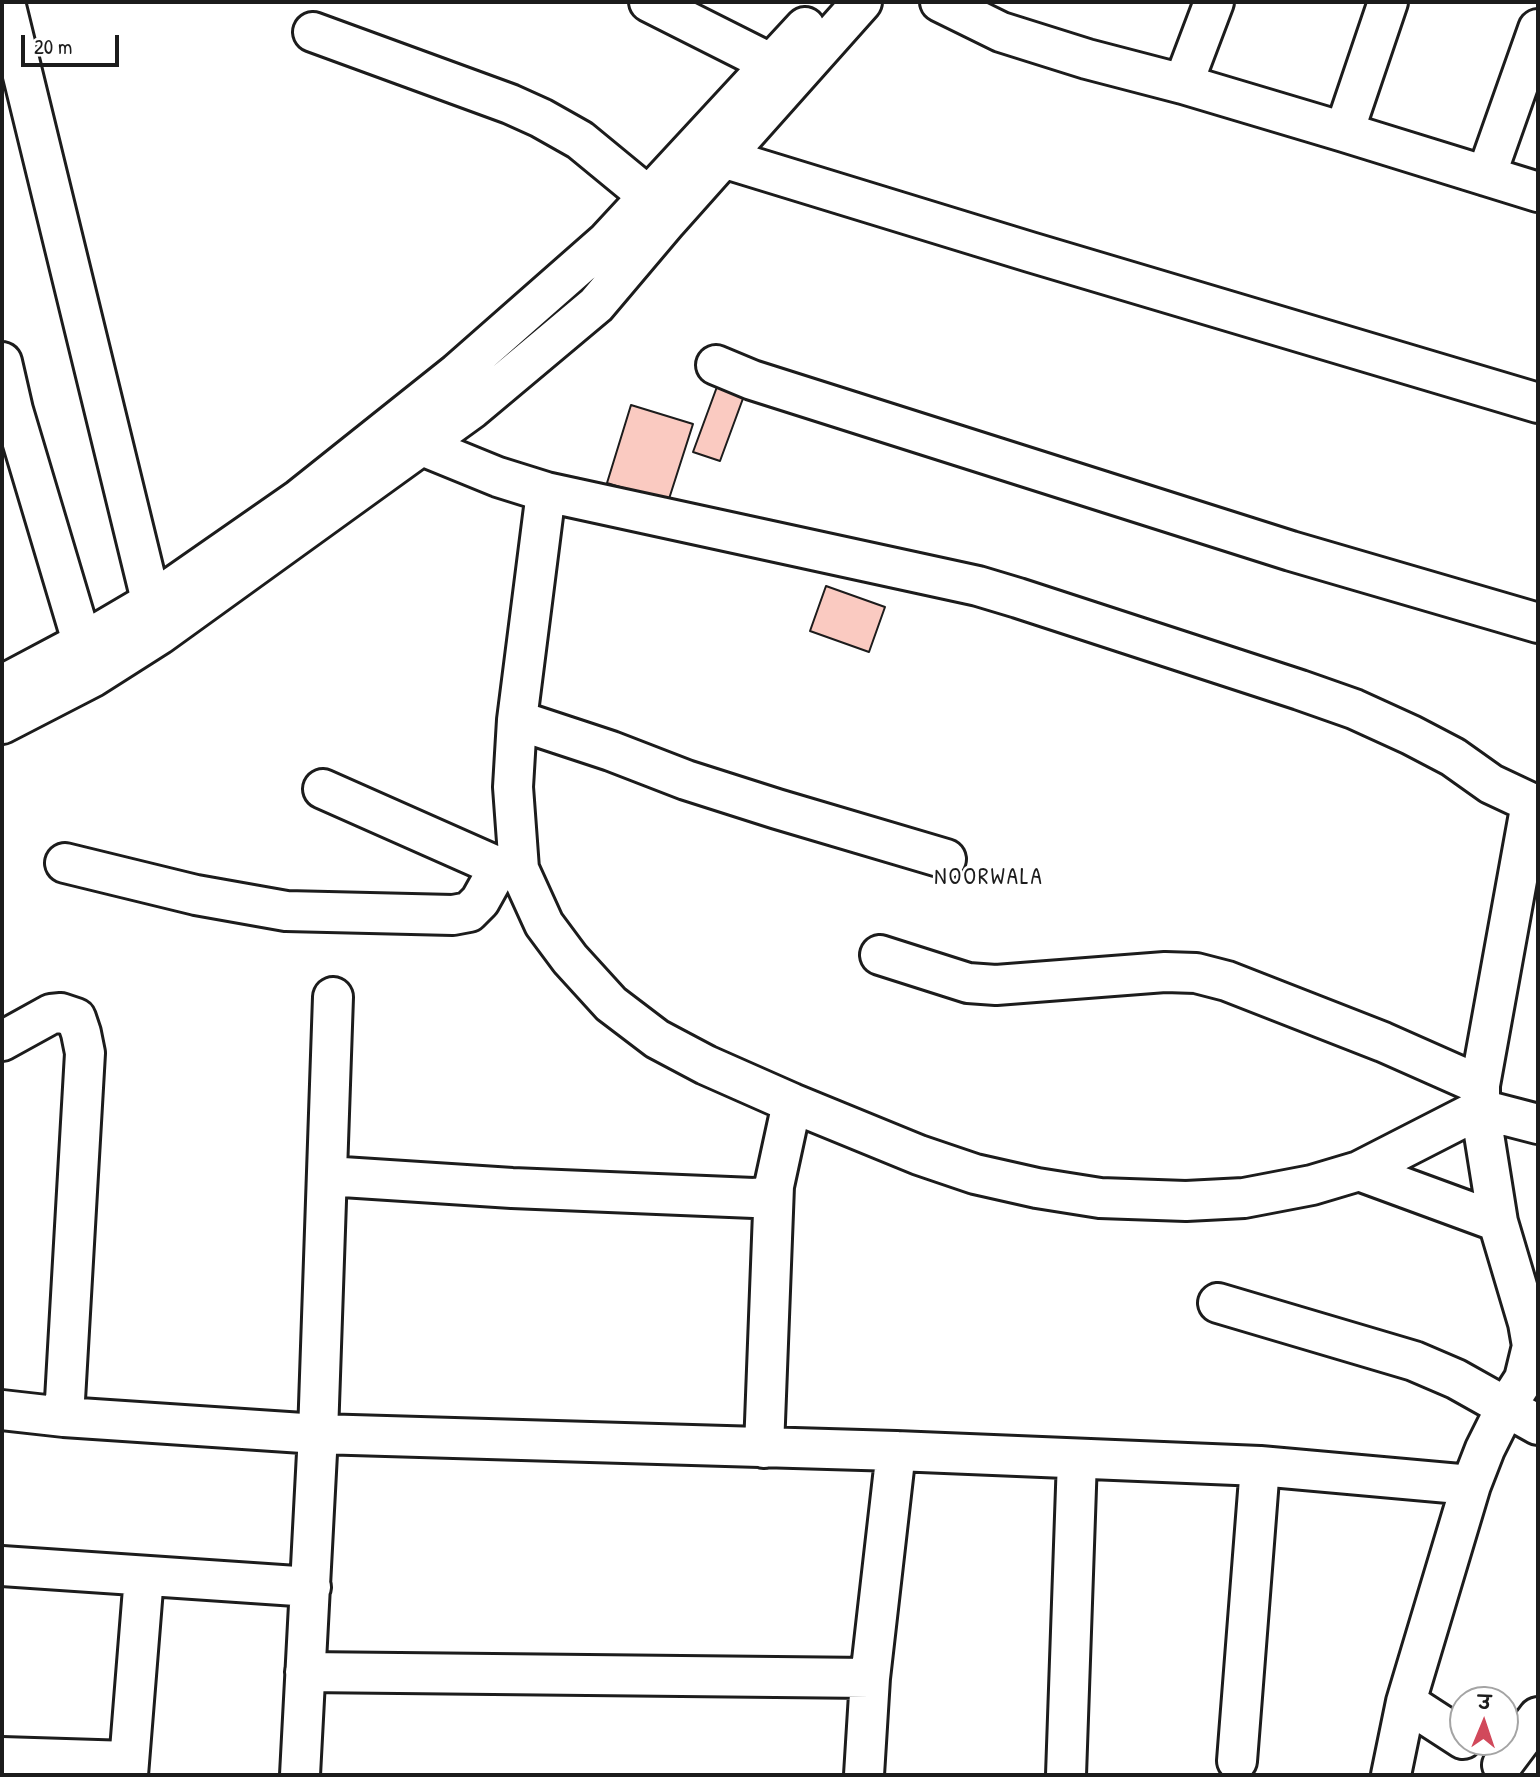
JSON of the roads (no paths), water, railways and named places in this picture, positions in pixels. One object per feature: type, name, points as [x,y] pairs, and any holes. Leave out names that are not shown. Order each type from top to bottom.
[{"type":"street","points":[[5,2],[155,618]]},
{"type":"street","points":[[649,2],[772,64]]},
{"type":"street","points":[[155,618],[457,373],[607,241],[828,2]]},
{"type":"street","points":[[2,724],[88,659],[422,446],[472,409],[596,305],[862,2]]},
{"type":"street","points":[[940,2],[1001,32],[1087,59],[1183,84],[1538,192]]},
{"type":"street","points":[[1183,84],[1213,2]]},
{"type":"street","points":[[1344,132],[1388,2]]},
{"type":"street","points":[[1486,176],[1538,29]]},
{"type":"street","points":[[313,32],[510,104],[541,118],[580,140],[648,196]]},
{"type":"street","points":[[723,158],[1538,403]]},
{"type":"street","points":[[2,362],[8,410],[88,659]]},
{"type":"street","points":[[716,365],[752,380],[1278,547],[1538,622]]},
{"type":"street","points":[[422,446],[489,474],[546,492],[966,583],[1018,598],[1354,709],[1453,757],[1491,784],[1535,804],[1480,1097],[1498,1222],[1532,1346],[1524,1378],[1485,1449],[1471,1485],[1406,1702],[1391,1775]]},
{"type":"street","points":[[546,492],[517,720],[509,868],[544,924],[570,959],[611,1004],[657,1039],[706,1065],[919,1156],[975,1174],[1100,1198],[1186,1201],[1244,1198],[1312,1185],[1359,1171],[1480,1097]]},
{"type":"street","points":[[2,685],[88,659]]},
{"type":"street","points":[[517,720],[764,805],[946,859]]},
{"type":"street","points":[[323,789],[509,868]]},
{"type":"street","points":[[65,863],[196,895],[286,911],[453,915],[468,912],[509,868]]},
{"type":"street","points":[[880,955],[968,983],[996,985],[1165,972],[1195,973],[1227,981],[1357,1032],[1480,1097],[1538,1124]]},
{"type":"street","points":[[300,1775],[318,1434],[333,998]]},
{"type":"street","points":[[2,1041],[51,1014],[61,1013],[76,1018],[85,1053],[64,1417]]},
{"type":"street","points":[[764,1448],[774,1186],[792,1103]]},
{"type":"street","points":[[1359,1171],[1498,1222]]},
{"type":"street","points":[[327,1176],[512,1188],[754,1198],[767,1196],[774,1186]]},
{"type":"street","points":[[1218,1303],[1414,1361],[1456,1380],[1538,1426]]},
{"type":"street","points":[[2,1410],[64,1417],[318,1434],[896,1451],[1260,1466],[1471,1485]]},
{"type":"street","points":[[864,1775],[870,1678],[896,1451]]},
{"type":"street","points":[[1066,1775],[1077,1459]]},
{"type":"street","points":[[1237,1761],[1260,1466]]},
{"type":"street","points":[[2,1566],[311,1587]]},
{"type":"street","points":[[2,1757],[129,1768],[144,1576]]},
{"type":"street","points":[[305,1672],[870,1678]]},
{"type":"street","points":[[1406,1702],[1449,1730]]},
{"type":"street","points":[[1488,1756],[1509,1770],[1538,1717]]},
{"type":"district","name":"NOORWALA","points":[[989,878]]}]
